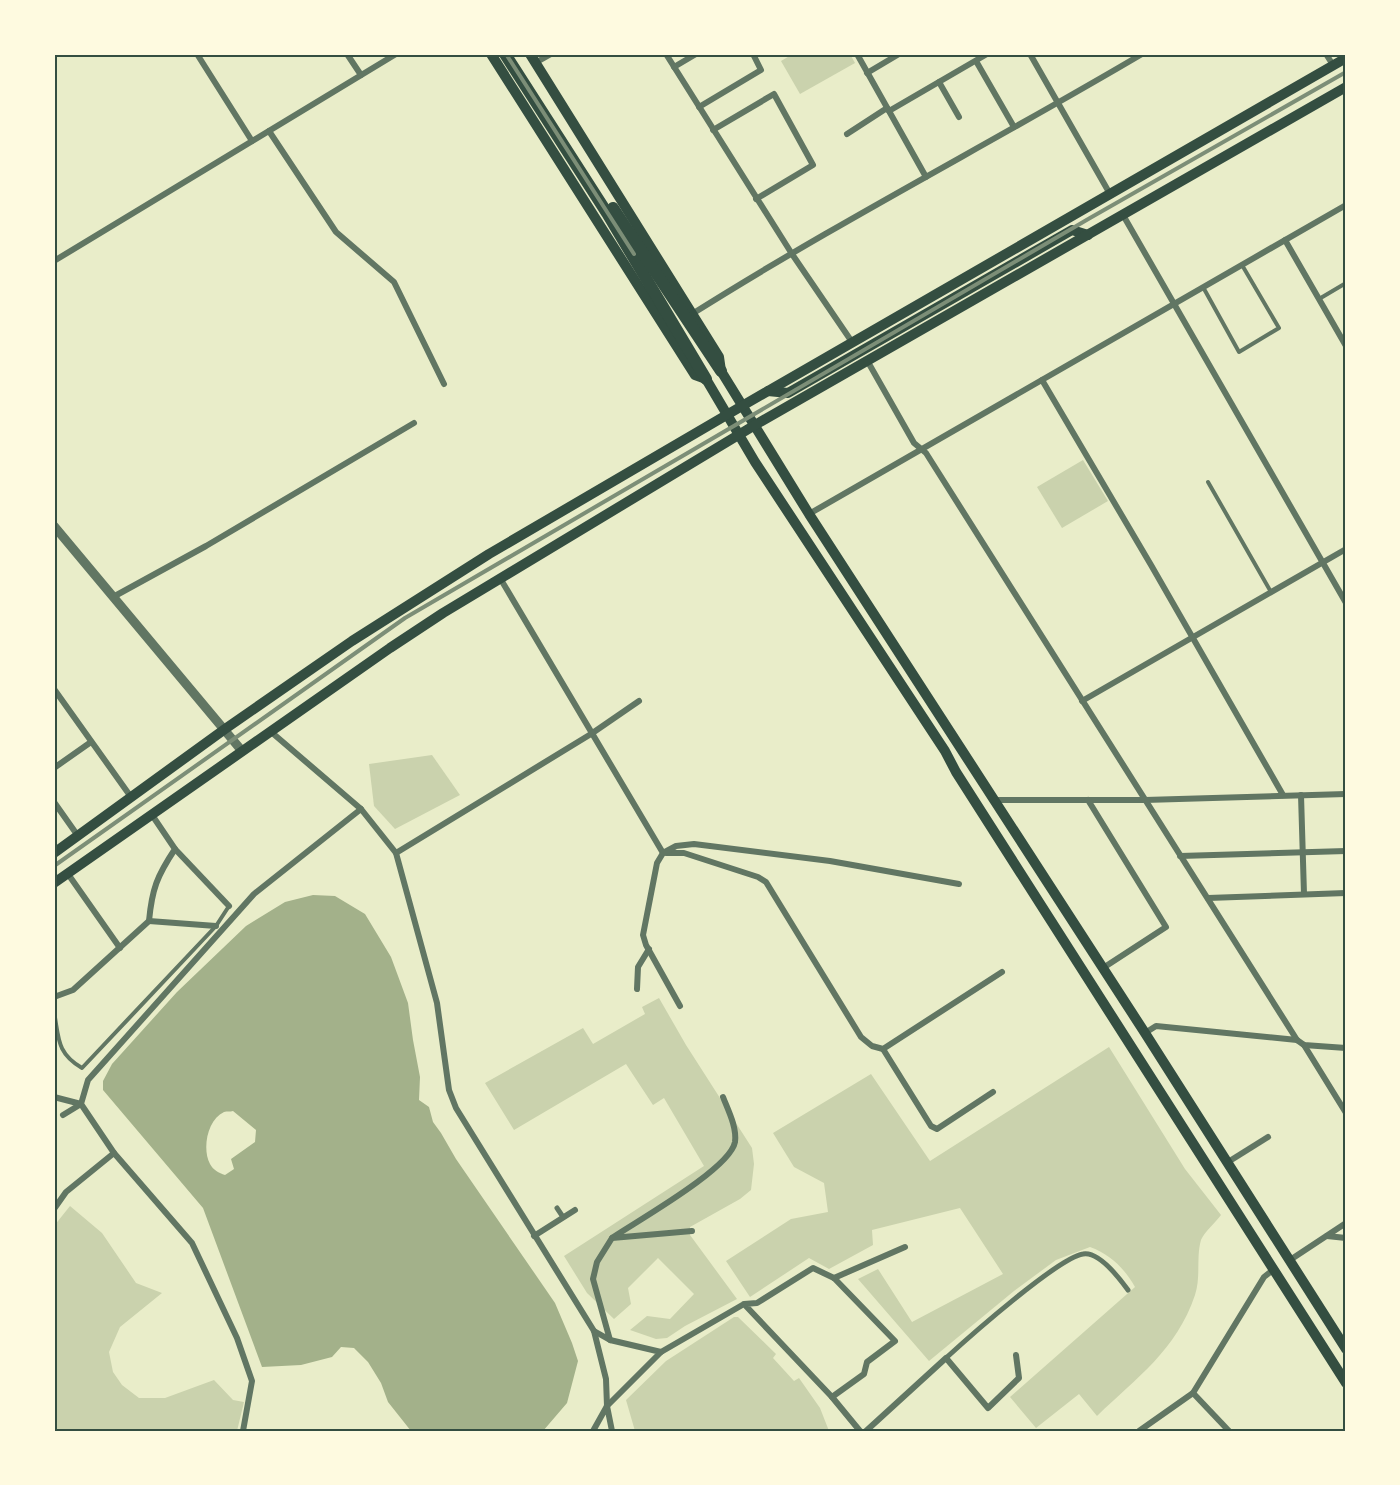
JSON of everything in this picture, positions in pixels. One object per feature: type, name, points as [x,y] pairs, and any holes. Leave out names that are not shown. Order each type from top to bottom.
[{"type":"highway","points":[[505,54],[610,211],[721,370]]},
{"type":"highway","points":[[513,54],[610,211],[706,379]]},
{"type":"main road","points":[[491,54],[695,375],[706,379],[738,435],[945,751],[956,772],[1346,1383]]},
{"type":"main road","points":[[54,853],[225,729],[352,641],[489,554],[1346,58]]},
{"type":"main road","points":[[532,59],[719,357],[721,370],[809,514],[1228,1162],[1346,1349]]},
{"type":"main road","points":[[54,883],[390,648],[500,578],[755,425],[1345,89]]},
{"type":"main road","points":[[1072,230],[1075,214]]},
{"type":"main road","points":[[768,391],[788,393],[1072,230],[1088,235]]},
{"type":"main road","points":[[781,410],[788,393]]},
{"type":"main road","points":[[956,772],[969,761]]},
{"type":"main road","points":[[1274,1270],[1290,1260]]},
{"type":"street","points":[[197,54],[252,141]]},
{"type":"street","points":[[347,54],[361,75]]},
{"type":"street","points":[[54,261],[396,54]]},
{"type":"street","points":[[532,59],[551,54]]},
{"type":"street","points":[[666,54],[756,199],[852,342]]},
{"type":"street","points":[[674,67],[696,54]]},
{"type":"street","points":[[699,107],[761,70],[753,54]]},
{"type":"street","points":[[857,54],[926,177]]},
{"type":"street","points":[[867,73],[900,54]]},
{"type":"street","points":[[847,134],[987,54]]},
{"type":"street","points":[[1030,54],[1110,194]]},
{"type":"street","points":[[692,314],[792,254],[1142,54]]},
{"type":"street","points":[[1326,54],[1333,65]]},
{"type":"street","points":[[976,61],[1014,127]]},
{"type":"street","points":[[939,82],[959,117]]},
{"type":"street","points":[[713,130],[774,94],[813,165],[756,199]]},
{"type":"street","points":[[269,131],[336,232],[394,282],[444,384]]},
{"type":"street","points":[[809,514],[1346,205]]},
{"type":"street","points":[[1123,215],[1346,603]]},
{"type":"street","points":[[1285,240],[1346,346]]},
{"type":"street","points":[[867,362],[914,443],[926,453],[1144,800],[1346,1113]]},
{"type":"street","points":[[1042,380],[1283,795]]},
{"type":"street","points":[[113,597],[160,573],[414,423]]},
{"type":"street","points":[[54,526],[242,751]]},
{"type":"street","points":[[1082,701],[1346,549]]},
{"type":"street","points":[[500,578],[663,853]]},
{"type":"street","points":[[55,693],[131,797]]},
{"type":"street","points":[[396,853],[591,734],[639,701]]},
{"type":"street","points":[[270,731],[362,809],[396,853],[437,1003],[449,1090],[456,1108],[594,1331],[606,1379],[607,1406],[612,1431]]},
{"type":"street","points":[[54,768],[91,741]]},
{"type":"street","points":[[994,800],[1144,800],[1346,794]]},
{"type":"street","points":[[1301,795],[1304,894]]},
{"type":"street","points":[[1088,800],[1166,927],[1103,968]]},
{"type":"street","points":[[54,802],[78,836]]},
{"type":"street","points":[[63,1115],[81,1104],[88,1080],[254,894],[362,809]]},
{"type":"street","points":[[152,815],[175,849],[229,906]]},
{"type":"street","points":[[680,1006],[644,939],[643,930],[654,871],[663,853],[676,846],[707,845],[841,862],[960,884]]},
{"type":"street","points":[[54,997],[73,990],[149,921],[152,893],[164,866],[175,849]]},
{"type":"street","points":[[1180,856],[1346,851]]},
{"type":"street","points":[[663,853],[684,853],[766,882],[861,1037],[872,1046],[883,1049],[931,1126],[937,1128],[993,1092]]},
{"type":"street","points":[[68,874],[120,948]]},
{"type":"street","points":[[1208,898],[1346,893]]},
{"type":"street","points":[[149,921],[216,926]]},
{"type":"street","points":[[637,989],[638,967],[649,949]]},
{"type":"street","points":[[883,1049],[1002,972]]},
{"type":"street","points":[[1145,1033],[1155,1026],[1298,1040]]},
{"type":"street","points":[[1304,1045],[1346,1048]]},
{"type":"street","points":[[54,1097],[81,1104],[114,1153],[192,1243],[232,1328],[252,1381],[243,1431]]},
{"type":"street","points":[[610,1340],[593,1279],[597,1262],[612,1238],[693,1185],[721,1162],[734,1144],[735,1135],[723,1097]]},
{"type":"street","points":[[1228,1162],[1268,1137]]},
{"type":"street","points":[[54,1209],[66,1192],[114,1153]]},
{"type":"street","points":[[557,1208],[563,1218]]},
{"type":"street","points":[[534,1236],[575,1210]]},
{"type":"street","points":[[1290,1260],[1346,1223]]},
{"type":"street","points":[[612,1238],[692,1232]]},
{"type":"street","points":[[1327,1236],[1346,1238]]},
{"type":"street","points":[[834,1278],[905,1247]]},
{"type":"street","points":[[866,1431],[946,1358],[1051,1271],[1083,1254],[1090,1254],[1112,1270],[1128,1290]]},
{"type":"street","points":[[593,1431],[607,1406],[661,1352],[744,1304],[757,1303],[813,1268],[834,1278],[895,1341],[867,1362],[864,1374],[832,1397]]},
{"type":"street","points":[[1139,1431],[1193,1393],[1264,1277],[1274,1270]]},
{"type":"street","points":[[757,1303],[757,1317]]},
{"type":"street","points":[[744,1304],[832,1397],[860,1431]]},
{"type":"street","points":[[594,1331],[610,1340],[661,1352]]},
{"type":"street","points":[[946,1358],[988,1408],[1019,1378],[1016,1355]]},
{"type":"street","points":[[1193,1393],[1229,1431]]},
{"type":"lane","points":[[1203,287],[1239,352],[1279,328],[1242,265]]},
{"type":"lane","points":[[1319,299],[1346,283]]},
{"type":"lane","points":[[1208,482],[1271,592]]},
{"type":"lane","points":[[54,1012],[57,1040],[61,1050],[82,1068],[216,926],[229,906]]},
{"type":"shaded area","points":[[793,54],[850,54],[855,63],[800,94],[781,61]]},
{"type":"shaded area","points":[[1083,460],[1108,501],[1062,528],[1037,487]]},
{"type":"shaded area","points":[[432,755],[460,795],[395,829],[374,806],[369,764]]},
{"type":"shaded area","points":[[313,895],[335,896],[365,914],[391,957],[408,1003],[420,1077],[419,1100],[429,1107],[433,1122],[456,1159],[555,1303],[578,1361],[567,1403],[543,1431],[411,1431],[388,1402],[381,1383],[368,1362],[354,1348],[341,1347],[332,1357],[301,1365],[262,1367],[203,1208],[103,1090],[103,1081],[112,1064],[177,992],[246,926],[285,902]],"holes":[[[233,1111],[256,1130],[255,1142],[231,1159],[234,1169],[225,1175],[213,1168],[206,1151],[206,1143],[210,1128],[218,1116],[224,1112]]]},
{"type":"shaded area","points":[[659,998],[686,1045],[752,1148],[754,1164],[751,1190],[740,1199],[690,1227],[690,1235],[737,1299],[667,1338],[656,1339],[630,1330],[647,1316],[670,1319],[694,1294],[658,1258],[628,1288],[631,1304],[614,1319],[587,1293],[564,1256],[704,1166],[664,1098],[653,1105],[626,1064],[514,1130],[485,1083],[583,1028],[593,1044],[645,1014],[642,1007]]},
{"type":"shaded area","points":[[1109,1047],[1185,1169],[1221,1215],[1201,1240],[1197,1288],[1187,1315],[1177,1332],[1154,1362],[1097,1416],[1079,1394],[1036,1428],[1010,1397],[1135,1287],[1116,1263],[1090,1247],[1056,1260],[1014,1291],[929,1361],[858,1279],[878,1269],[912,1322],[1003,1274],[960,1208],[872,1230],[873,1245],[829,1269],[809,1258],[750,1297],[726,1261],[791,1219],[828,1212],[824,1183],[794,1167],[773,1133],[871,1074],[930,1161]]},
{"type":"shaded area","points":[[70,1206],[102,1233],[136,1283],[162,1293],[120,1327],[109,1352],[113,1372],[122,1385],[139,1398],[165,1398],[214,1380],[233,1400],[244,1402],[237,1431],[54,1431],[54,1226]]},
{"type":"shaded area","points":[[734,1317],[738,1317],[776,1354],[773,1358],[794,1381],[799,1378],[820,1408],[829,1431],[635,1431],[626,1400],[666,1361]]},
{"type":"railway","points":[[506,54],[634,254]]},
{"type":"railway","points":[[54,866],[405,618],[1090,218],[1346,72]]}]
